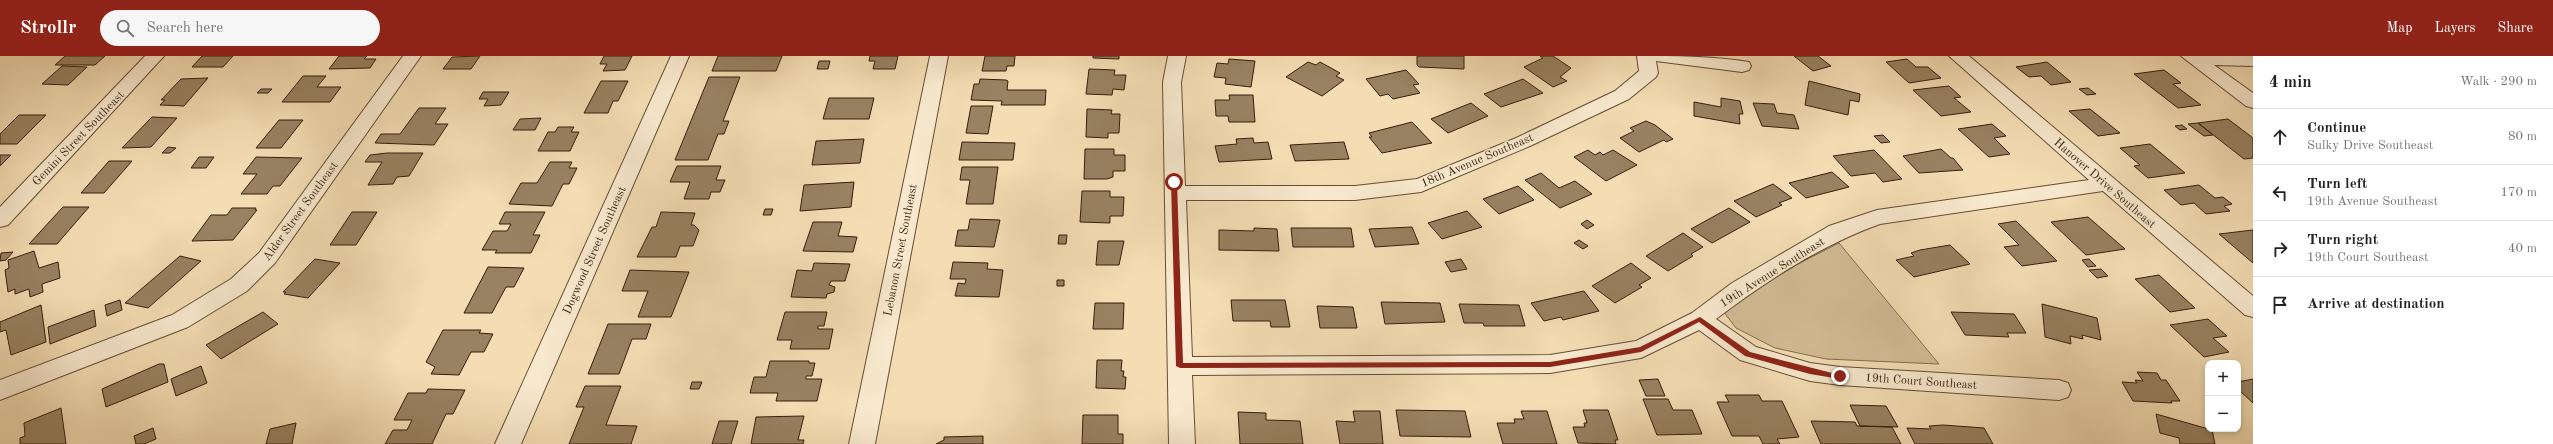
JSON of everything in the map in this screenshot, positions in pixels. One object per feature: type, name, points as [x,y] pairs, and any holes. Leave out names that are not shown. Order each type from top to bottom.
[{"type":"street","name":"Gemini Street Southeast","points":[[0,220],[155,56]]},
{"type":"street","name":"Alder Street Southeast","points":[[0,390],[180,321],[239,285],[267,258],[412,56]]},
{"type":"street","name":"Dogwood Street Southeast","points":[[508,444],[680,56]]},
{"type":"street","name":"Lebanon Street Southeast","points":[[862,444],[939,56]]},
{"type":"street","points":[[1177,56],[1172,82],[1182,444]]},
{"type":"street","name":"18th Avenue Southeast","points":[[1174,193],[1355,193],[1421,185],[1523,142],[1622,95],[1649,73],[1646,56]]},
{"type":"street","points":[[1658,56],[1742,66]]},
{"type":"street","name":"Hanover Drive Southeast","points":[[1958,56],[2253,309]]},
{"type":"street","points":[[2192,58],[2253,60]]},
{"type":"street","points":[[2192,58],[2253,102]]},
{"type":"street","name":"19th Avenue Southeast","points":[[1180,366],[1550,364],[1641,349],[1700,319],[1740,289],[1836,231],[1877,217],[2107,184]]},
{"type":"street","name":"19th Court Southeast","points":[[1700,319],[1748,354],[1810,372],[1840,376],[2060,390]]},
{"type":"shaded area","points":[[1839,243],[1939,364],[1826,359],[1775,348],[1736,328],[1723,311],[1747,290]]},
{"type":"building","points":[[65,56],[105,56],[95,65],[55,65]]},
{"type":"building","points":[[202,56],[233,56],[223,67],[192,67]]},
{"type":"building","points":[[339,56],[367,56],[364,59],[376,59],[370,68],[329,69]]},
{"type":"building","points":[[480,56],[471,69],[443,69],[452,57]]},
{"type":"building","points":[[604,56],[632,56],[625,70],[603,71],[607,64],[600,64]]},
{"type":"building","points":[[718,56],[782,56],[776,71],[712,71]]},
{"type":"building","points":[[870,56],[898,56],[895,69],[873,69],[875,61],[869,61]]},
{"type":"building","points":[[985,56],[1015,56],[1014,66],[1007,66],[1006,71],[982,71]]},
{"type":"building","points":[[1093,56],[1119,56],[1119,59],[1093,58]]},
{"type":"building","points":[[1417,56],[1464,56],[1464,69],[1419,67],[1417,65]]},
{"type":"building","points":[[1540,56],[1553,56],[1571,68],[1560,77],[1567,81],[1553,87],[1524,67],[1543,58]]},
{"type":"building","points":[[1794,56],[1818,56],[1831,66],[1813,71]]},
{"type":"building","points":[[1229,59],[1255,61],[1251,87],[1225,84],[1226,78],[1214,77],[1217,63],[1228,64]]},
{"type":"building","points":[[1907,59],[1916,67],[1928,67],[1941,78],[1909,83],[1886,62]]},
{"type":"building","points":[[819,61],[830,61],[828,69],[817,69]]},
{"type":"building","points":[[1308,62],[1316,65],[1320,62],[1340,73],[1336,76],[1344,80],[1322,96],[1286,77]]},
{"type":"building","points":[[2047,62],[2071,82],[2051,85],[2041,76],[2029,77],[2016,67]]},
{"type":"building","points":[[62,66],[87,67],[68,85],[42,84]]},
{"type":"building","points":[[1089,69],[1115,70],[1114,75],[1126,75],[1124,90],[1113,89],[1112,95],[1086,94]]},
{"type":"building","points":[[1406,70],[1419,84],[1413,85],[1420,93],[1393,99],[1388,94],[1380,96],[1366,79]]},
{"type":"building","points":[[2164,70],[2181,83],[2173,84],[2201,105],[2178,108],[2134,74]]},
{"type":"building","points":[[303,76],[326,76],[317,87],[341,87],[330,102],[282,102]]},
{"type":"building","points":[[709,77],[740,77],[723,121],[729,121],[724,134],[718,134],[708,160],[675,160]]},
{"type":"building","points":[[208,78],[184,106],[160,105],[165,100],[161,100],[181,79]]},
{"type":"building","points":[[980,79],[1006,80],[1008,81],[1007,90],[1046,90],[1045,105],[1001,105],[1002,101],[971,100],[974,84],[979,84]]},
{"type":"building","points":[[1523,79],[1543,93],[1501,107],[1484,94]]},
{"type":"building","points":[[601,81],[628,81],[618,101],[613,101],[608,113],[584,113]]},
{"type":"building","points":[[1809,81],[1860,94],[1859,102],[1850,100],[1848,115],[1805,105]]},
{"type":"building","points":[[1949,86],[1961,97],[1954,98],[1971,112],[1941,116],[1913,90]]},
{"type":"building","points":[[2088,88],[2096,94],[2087,95],[2079,89]]},
{"type":"building","points":[[261,89],[272,89],[268,93],[257,93]]},
{"type":"building","points":[[483,92],[509,92],[501,105],[484,106],[488,99],[479,99]]},
{"type":"building","points":[[1229,95],[1253,95],[1255,122],[1229,122],[1228,116],[1216,116],[1215,100],[1230,100]]},
{"type":"building","points":[[829,98],[874,98],[869,119],[823,119]]},
{"type":"building","points":[[1721,98],[1740,101],[1743,114],[1739,114],[1740,124],[1694,116],[1694,102],[1721,107]]},
{"type":"building","points":[[1471,103],[1488,116],[1448,133],[1431,119]]},
{"type":"building","points":[[1753,103],[1774,104],[1777,113],[1794,115],[1799,129],[1762,126]]},
{"type":"building","points":[[971,106],[993,106],[988,134],[966,133]]},
{"type":"building","points":[[419,108],[446,108],[435,124],[448,124],[434,145],[375,143],[381,134],[400,134]]},
{"type":"building","points":[[1087,109],[1112,110],[1111,114],[1120,114],[1119,133],[1108,133],[1108,138],[1086,137]]},
{"type":"building","points":[[2090,109],[2120,133],[2098,136],[2069,111]]},
{"type":"building","points":[[19,115],[46,115],[17,144],[0,144],[0,134]]},
{"type":"building","points":[[152,117],[177,118],[151,147],[122,148]]},
{"type":"building","points":[[541,118],[535,130],[513,130],[520,119]]},
{"type":"building","points":[[2228,119],[2253,138],[2253,158],[2244,159],[2198,123]]},
{"type":"building","points":[[279,120],[303,120],[281,148],[256,148]]},
{"type":"building","points":[[1646,121],[1655,125],[1673,139],[1666,142],[1664,140],[1639,152],[1620,138],[1634,131],[1630,128]]},
{"type":"building","points":[[1412,122],[1432,143],[1382,153],[1369,137],[1372,137],[1369,133]]},
{"type":"building","points":[[2198,123],[2213,135],[2204,136],[2188,124]]},
{"type":"building","points":[[1992,124],[2006,136],[1994,138],[2010,154],[1989,157],[1958,129]]},
{"type":"building","points":[[2182,125],[2187,129],[2180,130],[2175,126]]},
{"type":"building","points":[[558,127],[574,127],[571,132],[579,132],[570,151],[538,151],[548,132],[555,132]]},
{"type":"building","points":[[1883,135],[1890,142],[1881,143],[1874,136]]},
{"type":"building","points":[[1253,138],[1254,143],[1268,142],[1272,159],[1219,162],[1215,146],[1237,144],[1236,139]]},
{"type":"building","points":[[864,139],[860,163],[812,165],[816,141]]},
{"type":"building","points":[[962,142],[1015,143],[1013,160],[959,160]]},
{"type":"building","points":[[1344,142],[1349,159],[1295,161],[1290,145]]},
{"type":"building","points":[[2150,144],[2185,173],[2148,178],[2134,166],[2140,165],[2120,148]]},
{"type":"building","points":[[168,147],[176,148],[170,153],[162,153]]},
{"type":"building","points":[[1085,149],[1114,149],[1114,155],[1125,155],[1125,171],[1113,171],[1113,177],[1107,179],[1084,179]]},
{"type":"building","points":[[1941,149],[1953,158],[1963,170],[1919,173],[1903,156]]},
{"type":"building","points":[[1588,150],[1595,155],[1600,152],[1603,155],[1613,150],[1637,165],[1606,181],[1574,157]]},
{"type":"building","points":[[1874,150],[1902,179],[1883,182],[1875,173],[1851,176],[1833,156]]},
{"type":"building","points":[[387,153],[423,153],[409,176],[397,177],[393,184],[368,185],[382,162],[365,162],[370,155]]},
{"type":"building","points":[[0,155],[11,155],[0,166]]},
{"type":"building","points":[[199,157],[214,157],[206,168],[191,168]]},
{"type":"building","points":[[256,157],[302,158],[280,186],[273,186],[267,194],[241,194],[257,174],[243,174]]},
{"type":"building","points":[[109,161],[132,161],[104,193],[81,193]]},
{"type":"building","points":[[550,162],[572,162],[569,168],[577,168],[569,184],[563,184],[552,206],[509,204],[521,183],[537,183]]},
{"type":"building","points":[[677,166],[721,166],[716,180],[725,180],[720,192],[711,192],[709,199],[684,199],[690,182],[670,182]]},
{"type":"building","points":[[962,167],[998,167],[993,204],[966,204],[970,180],[960,180]]},
{"type":"building","points":[[1832,172],[1849,187],[1806,198],[1789,183]]},
{"type":"building","points":[[1541,173],[1559,188],[1575,181],[1592,194],[1560,208],[1525,180]]},
{"type":"building","points":[[854,182],[851,207],[800,211],[804,185]]},
{"type":"building","points":[[1773,184],[1792,198],[1779,203],[1782,205],[1756,217],[1734,201]]},
{"type":"building","points":[[2199,185],[2215,198],[2223,197],[2232,204],[2224,206],[2230,211],[2206,214],[2194,203],[2181,205],[2164,190]]},
{"type":"building","points":[[1518,186],[1534,200],[1499,214],[1483,199]]},
{"type":"building","points":[[1082,191],[1110,191],[1110,197],[1124,197],[1123,216],[1110,216],[1110,223],[1080,222]]},
{"type":"building","points":[[63,207],[89,207],[57,244],[29,244]]},
{"type":"building","points":[[232,208],[256,208],[255,210],[257,210],[233,240],[192,241],[211,215],[227,215]]},
{"type":"building","points":[[1729,208],[1750,222],[1712,243],[1691,229]]},
{"type":"building","points":[[765,209],[773,209],[771,215],[763,215]]},
{"type":"building","points":[[1467,211],[1482,227],[1442,239],[1428,223]]},
{"type":"building","points":[[352,212],[377,212],[356,245],[330,245]]},
{"type":"building","points":[[505,212],[545,212],[533,235],[540,235],[531,253],[495,253],[497,250],[482,250],[493,231],[507,231],[511,224],[499,224]]},
{"type":"building","points":[[661,212],[695,213],[691,225],[694,225],[699,230],[693,246],[680,246],[676,257],[637,257],[652,227],[656,227]]},
{"type":"building","points":[[2088,217],[2125,249],[2086,255],[2051,222]]},
{"type":"building","points":[[970,219],[1000,220],[994,247],[955,246],[958,230],[968,230]]},
{"type":"building","points":[[1587,220],[1594,225],[1587,229],[1581,224]]},
{"type":"building","points":[[2016,221],[2057,261],[2022,266],[2004,247],[2019,245],[1998,224]]},
{"type":"building","points":[[813,222],[842,222],[838,236],[857,237],[853,252],[803,251]]},
{"type":"building","points":[[1412,227],[1419,244],[1375,247],[1369,229]]},
{"type":"building","points":[[1254,228],[1277,229],[1279,251],[1219,250],[1219,230],[1254,231]]},
{"type":"building","points":[[1291,228],[1351,228],[1354,247],[1293,247]]},
{"type":"building","points":[[2253,230],[2253,263],[2219,234]]},
{"type":"building","points":[[1683,233],[1703,247],[1691,254],[1693,256],[1668,271],[1646,256]]},
{"type":"building","points":[[1059,235],[1067,235],[1066,244],[1058,244]]},
{"type":"building","points":[[1579,240],[1588,246],[1583,249],[1574,243]]},
{"type":"building","points":[[1098,241],[1124,241],[1119,265],[1096,265]]},
{"type":"building","points":[[1950,245],[1970,264],[1914,277],[1896,260],[1914,256],[1911,253],[1920,250]]},
{"type":"building","points":[[34,251],[39,268],[58,262],[60,278],[42,284],[43,292],[30,297],[29,289],[15,294],[15,289],[8,292],[5,270],[9,268],[8,260]]},
{"type":"building","points":[[13,252],[6,260],[0,261],[1,253]]},
{"type":"building","points":[[180,256],[201,261],[148,308],[125,303]]},
{"type":"building","points":[[315,259],[340,263],[308,298],[284,294],[286,292],[283,292]]},
{"type":"building","points":[[1461,259],[1467,269],[1451,272],[1445,262]]},
{"type":"building","points":[[2089,259],[2096,266],[2088,267],[2082,260]]},
{"type":"building","points":[[953,262],[988,263],[987,269],[1003,270],[999,297],[955,296],[958,283],[965,284],[966,279],[950,279]]},
{"type":"building","points":[[814,263],[850,264],[845,281],[831,281],[829,285],[835,287],[834,292],[827,294],[826,298],[791,297],[797,270],[812,271]]},
{"type":"building","points":[[1631,263],[1651,278],[1639,285],[1642,287],[1615,303],[1592,286]]},
{"type":"building","points":[[488,267],[524,268],[514,287],[506,287],[492,313],[464,313]]},
{"type":"building","points":[[2101,269],[2108,276],[2097,278],[2089,270]]},
{"type":"building","points":[[630,270],[689,272],[671,317],[638,317],[648,291],[622,291]]},
{"type":"building","points":[[2159,275],[2195,308],[2170,312],[2135,279]]},
{"type":"building","points":[[1057,280],[1064,280],[1064,286],[1057,286]]},
{"type":"building","points":[[1584,291],[1599,311],[1563,320],[1561,317],[1544,321],[1531,303]]},
{"type":"building","points":[[120,300],[122,310],[107,316],[105,305]]},
{"type":"building","points":[[1231,300],[1285,300],[1290,327],[1271,327],[1270,321],[1233,321]]},
{"type":"building","points":[[1381,302],[1440,303],[1445,322],[1385,324]]},
{"type":"building","points":[[1095,303],[1124,303],[1123,329],[1093,329]]},
{"type":"building","points":[[1459,304],[1519,305],[1525,326],[1484,326],[1483,323],[1464,323]]},
{"type":"building","points":[[2042,304],[2097,318],[2101,340],[2082,335],[2083,339],[2070,336],[2071,344],[2045,337]]},
{"type":"building","points":[[41,305],[46,342],[11,355],[6,330],[0,332],[0,322]]},
{"type":"building","points":[[1317,306],[1353,307],[1357,328],[1320,328]]},
{"type":"building","points":[[94,310],[96,326],[50,344],[48,327]]},
{"type":"building","points":[[263,312],[278,324],[221,359],[206,345]]},
{"type":"building","points":[[785,312],[827,312],[824,326],[818,326],[818,329],[833,329],[829,349],[790,349],[792,340],[777,340]]},
{"type":"building","points":[[1951,312],[2014,314],[2026,333],[2007,333],[2009,337],[1965,335]]},
{"type":"building","points":[[2208,319],[2227,336],[2213,338],[2229,352],[2204,357],[2170,325]]},
{"type":"building","points":[[608,324],[651,324],[646,339],[632,339],[619,374],[588,374]]},
{"type":"building","points":[[443,330],[481,330],[479,333],[493,334],[484,352],[471,352],[459,375],[431,374],[435,367],[426,362]]},
{"type":"building","points":[[1097,360],[1122,360],[1121,371],[1124,371],[1123,377],[1126,377],[1125,389],[1096,388]]},
{"type":"building","points":[[770,361],[809,361],[809,363],[815,363],[812,376],[806,376],[806,379],[822,379],[817,401],[776,401],[778,393],[750,393],[754,377],[766,377]]},
{"type":"building","points":[[159,364],[164,364],[168,382],[106,407],[102,389]]},
{"type":"building","points":[[201,366],[207,383],[176,396],[171,379]]},
{"type":"building","points":[[2137,372],[2157,373],[2161,380],[2166,380],[2180,401],[2171,401],[2172,403],[2133,401],[2122,382],[2137,383],[2135,380],[2143,381]]},
{"type":"building","points":[[1658,379],[1665,396],[1646,396],[1639,380]]},
{"type":"building","points":[[2253,379],[2253,403],[2241,392],[2241,381]]},
{"type":"building","points":[[692,382],[702,382],[699,389],[690,389]]},
{"type":"building","points":[[585,386],[621,386],[606,425],[637,426],[631,444],[569,444],[584,407],[576,407]]},
{"type":"building","points":[[428,389],[465,390],[453,414],[446,414],[432,444],[385,444],[393,430],[407,430],[412,420],[394,420],[408,393],[426,393]]},
{"type":"building","points":[[1725,395],[1759,395],[1762,401],[1782,401],[1799,437],[1777,439],[1780,444],[1763,444],[1759,436],[1732,436],[1717,402],[1729,402]]},
{"type":"building","points":[[1643,399],[1668,399],[1673,410],[1692,410],[1702,434],[1657,435]]},
{"type":"building","points":[[1850,405],[1886,406],[1898,427],[1860,426]]},
{"type":"building","points":[[61,408],[66,444],[20,444],[20,438],[25,436],[24,423]]},
{"type":"building","points":[[1396,410],[1465,411],[1471,437],[1400,436]]},
{"type":"building","points":[[1583,410],[1608,410],[1618,440],[1615,440],[1616,444],[1578,443],[1573,427],[1585,427],[1584,423],[1587,423]]},
{"type":"building","points":[[1353,411],[1380,411],[1383,444],[1340,444],[1336,421],[1355,422]]},
{"type":"building","points":[[1521,411],[1547,411],[1557,444],[1503,444],[1497,423],[1515,423],[1514,419],[1524,419]]},
{"type":"building","points":[[1238,412],[1266,413],[1266,420],[1300,421],[1303,444],[1240,444]]},
{"type":"building","points":[[2156,414],[2205,428],[2205,432],[2212,432],[2215,444],[2180,444],[2179,438],[2160,433]]},
{"type":"building","points":[[1083,415],[1118,415],[1118,434],[1123,434],[1123,444],[1082,444]]},
{"type":"building","points":[[804,416],[798,440],[804,440],[803,444],[751,444],[756,417]]},
{"type":"building","points":[[719,421],[738,421],[731,444],[712,444]]},
{"type":"building","points":[[1811,421],[1855,422],[1857,426],[1892,427],[1901,444],[1821,444]]},
{"type":"building","points":[[296,423],[292,444],[266,444],[270,429]]},
{"type":"building","points":[[1943,425],[1984,428],[1993,444],[1915,444],[1907,428],[1931,429],[1929,426]]},
{"type":"building","points":[[153,428],[156,439],[144,444],[136,444],[134,436]]},
{"type":"building","points":[[983,436],[983,444],[936,444],[944,440],[944,437]]},
{"type":"route","points":[[1174,182],[1180,366],[1550,364],[1641,349],[1700,319],[1748,354],[1769,362],[1810,372],[1840,376]]}]
